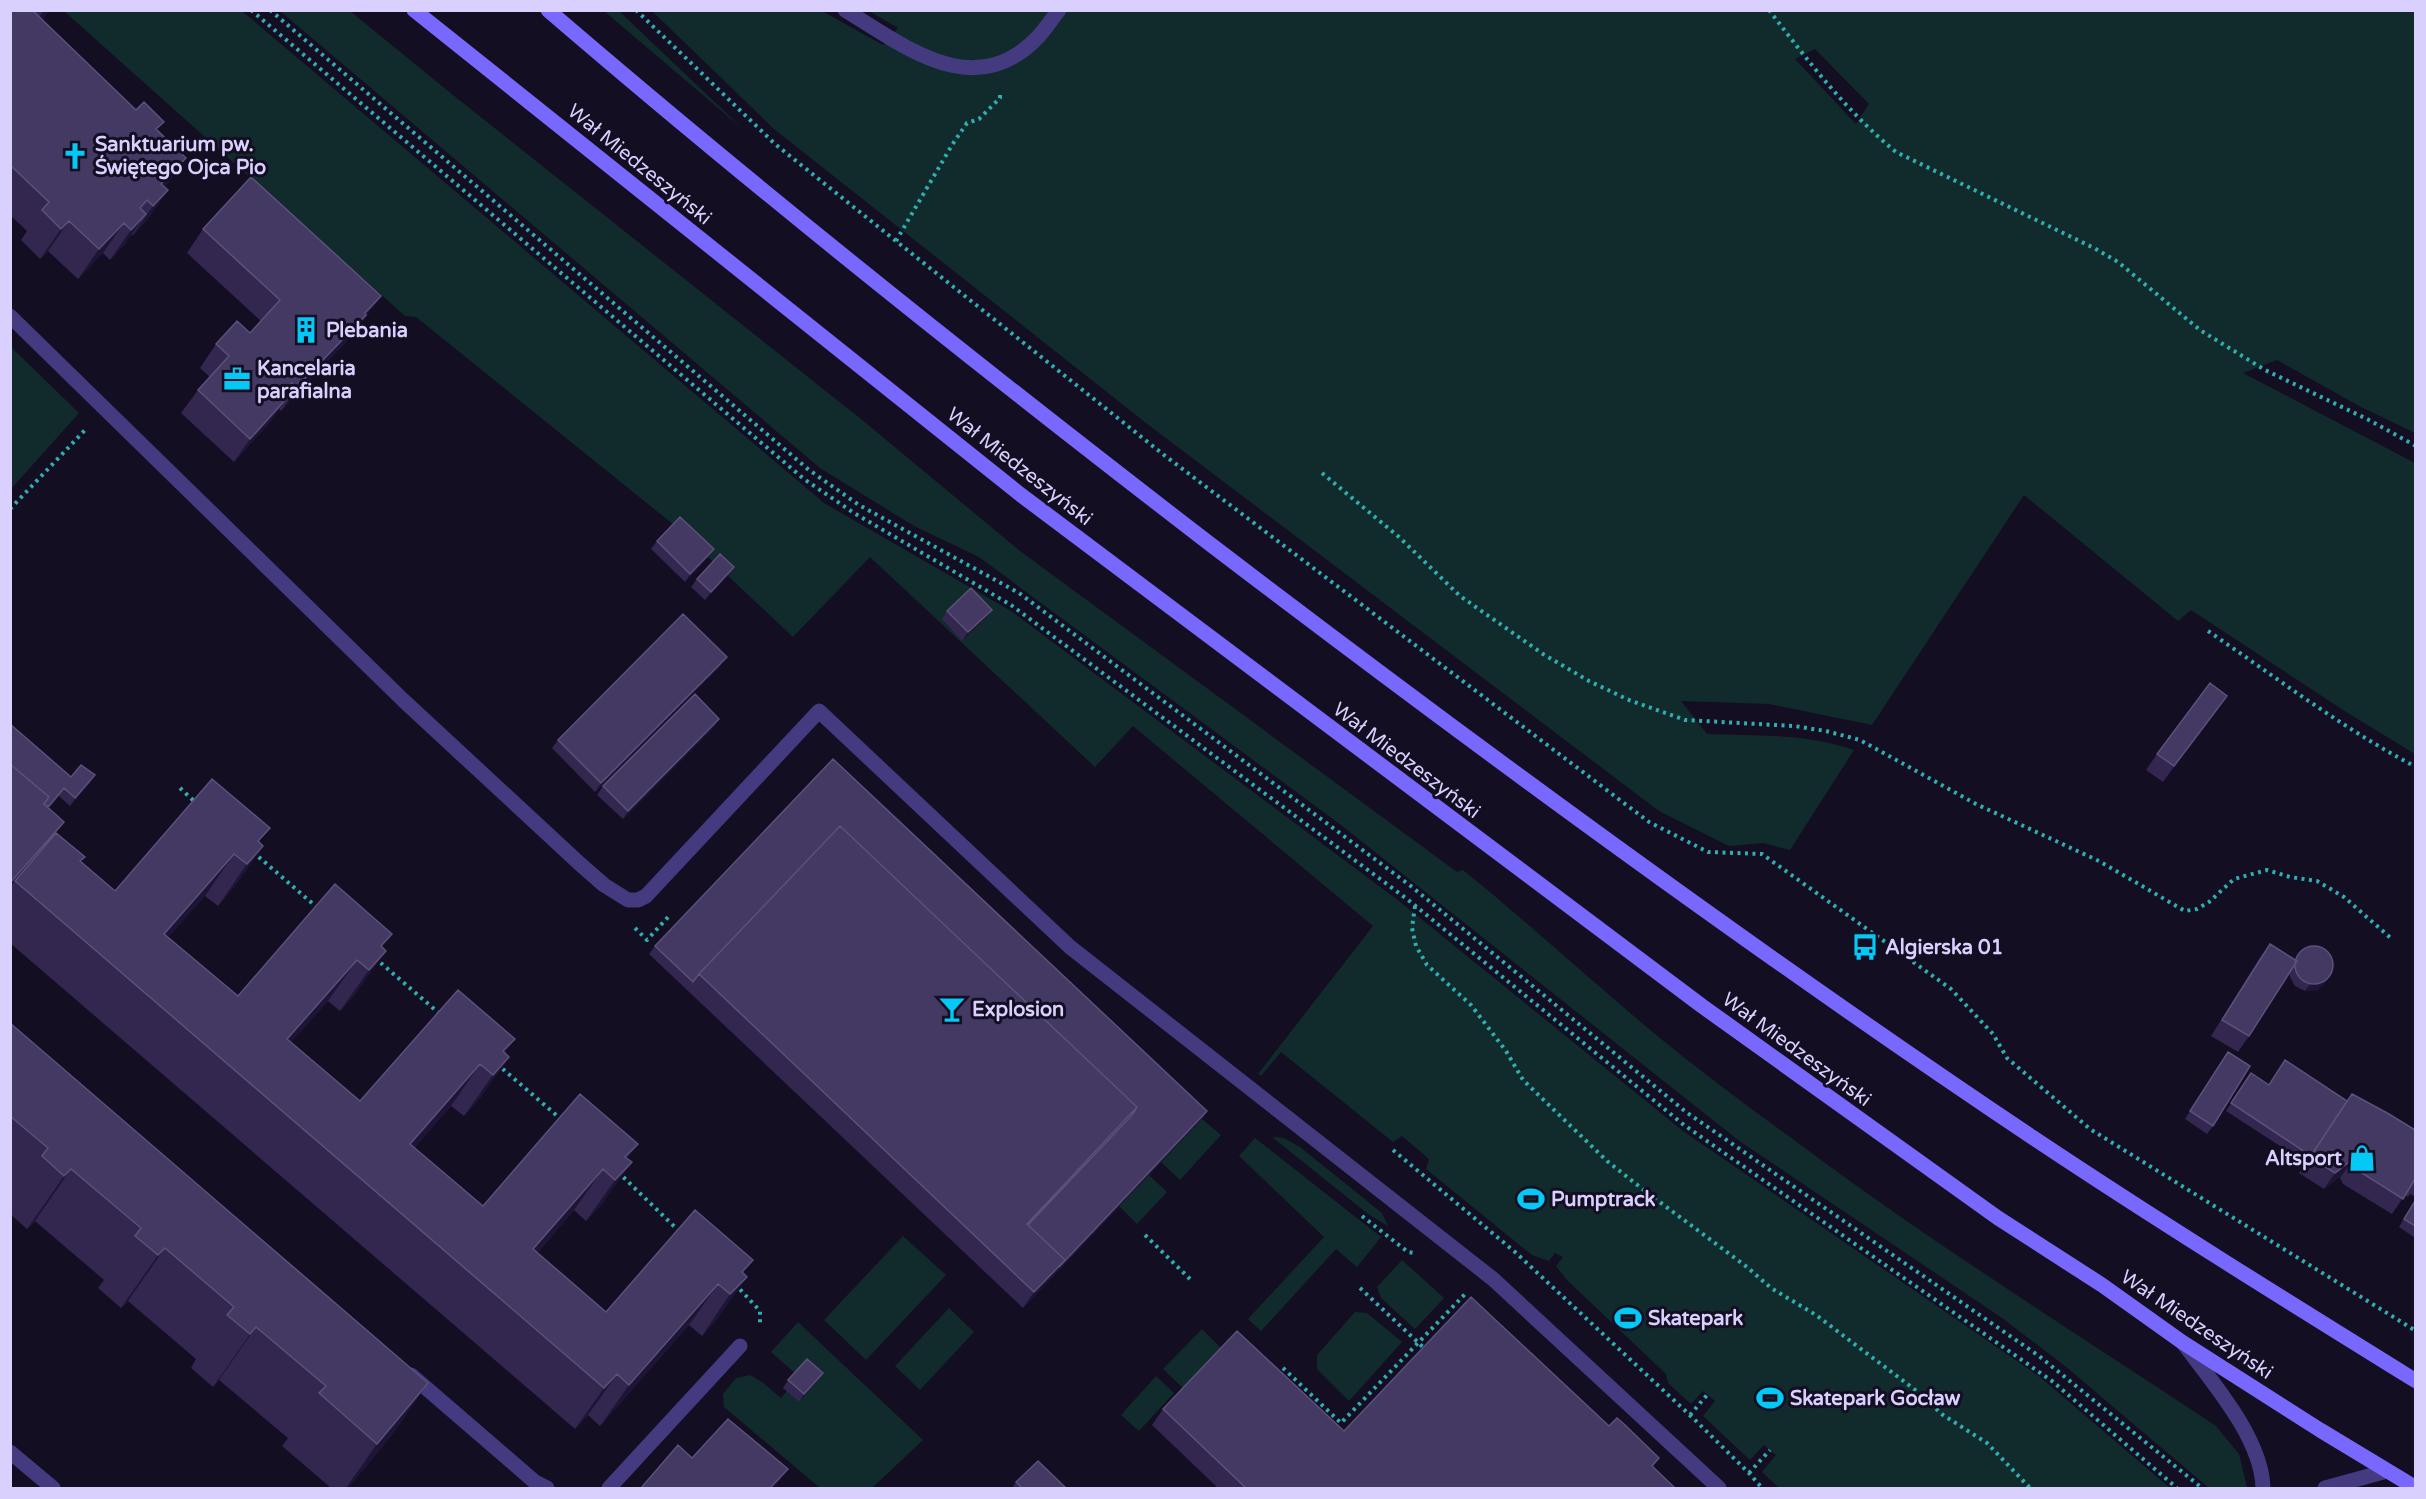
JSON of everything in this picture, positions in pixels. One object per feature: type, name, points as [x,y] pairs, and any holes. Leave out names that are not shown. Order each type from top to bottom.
[{"type":"main road","name":"Wał Miedzeszyński","points":[[414,10],[1021,495],[1813,1087],[1998,1218],[2102,1285],[2182,1342],[2415,1488]]},
{"type":"main road","points":[[548,10],[703,143],[969,356],[1348,649],[1556,803],[1738,935],[2002,1116],[2224,1262],[2415,1381]]},
{"type":"street","points":[[845,10],[924,57],[951,67],[974,69],[1000,63],[1013,56],[1037,37],[1059,10]]},
{"type":"street","points":[[10,316],[403,700],[604,885],[628,900],[638,900],[646,896],[819,711],[1070,947],[1493,1279],[1719,1488]]},
{"type":"street","points":[[2182,1342],[2233,1409],[2254,1449],[2263,1488]]},
{"type":"street","points":[[609,1488],[740,1346]]},
{"type":"street","points":[[400,1365],[535,1482],[547,1488]]},
{"type":"street","points":[[10,1452],[53,1488]]},
{"type":"street","points":[[2325,1488],[2387,1471]]},
{"type":"path","points":[[251,10],[804,478],[854,513],[1011,605],[1415,905],[1684,1125],[2052,1381],[2177,1488]]},
{"type":"path","points":[[270,10],[809,470],[859,505],[1019,593],[1412,887],[1686,1112],[2039,1356],[2202,1488]]},
{"type":"path","points":[[636,10],[775,144],[896,241],[1164,455],[1649,822],[1708,852],[1762,854],[1951,989],[1993,1034],[2007,1058],[2090,1129],[2415,1331]]},
{"type":"path","points":[[1769,10],[1834,93],[1872,133],[1896,152],[2094,248],[2118,262],[2200,330],[2265,370],[2369,420],[2415,446]]},
{"type":"path","points":[[896,241],[951,145],[967,123],[979,119],[1000,98]]},
{"type":"path","points":[[10,509],[106,409]]},
{"type":"path","points":[[1322,473],[1399,537],[1460,596],[1543,654],[1589,681],[1629,700],[1685,720],[1794,726],[1860,740],[1976,804],[2099,861],[2185,911],[2197,909],[2209,902],[2234,879],[2267,870],[2290,877],[2317,881],[2344,897],[2393,940]]},
{"type":"path","points":[[2208,631],[2313,706],[2377,747],[2415,767]]},
{"type":"path","points":[[180,788],[198,804]]},
{"type":"path","points":[[252,851],[325,914]]},
{"type":"path","points":[[1415,905],[1412,928],[1416,946],[1426,965],[1471,1005],[1506,1051],[1523,1080],[1607,1161],[1653,1198],[1748,1267],[1771,1288],[1816,1315],[1914,1389],[1943,1415],[1987,1443],[2030,1488]]},
{"type":"path","points":[[639,931],[647,940],[671,914]]},
{"type":"path","points":[[370,953],[442,1016]]},
{"type":"path","points":[[496,1064],[569,1126]]},
{"type":"path","points":[[1393,1150],[1515,1252],[1690,1415],[1762,1488]]},
{"type":"path","points":[[613,1166],[688,1240]]},
{"type":"path","points":[[1385,1234],[1408,1252]]},
{"type":"path","points":[[1145,1235],[1190,1279]]},
{"type":"path","points":[[729,1279],[760,1311],[760,1323],[740,1346]]},
{"type":"path","points":[[1360,1288],[1425,1349]]},
{"type":"path","points":[[1283,1368],[1341,1424],[1472,1288]]},
{"type":"path","points":[[1690,1415],[1707,1395]]},
{"type":"path","points":[[1749,1473],[1770,1450]]},
{"type":"green space","points":[[64,11],[242,11],[824,503],[1011,611],[1399,901],[1683,1131],[2040,1377],[2170,1488],[1779,1488],[1762,1472],[1776,1455],[1764,1445],[1750,1460],[1703,1416],[1715,1401],[1703,1391],[1691,1404],[1668,1383],[1666,1374],[1567,1280],[1556,1266],[1563,1257],[1555,1253],[1549,1261],[1532,1255],[1426,1169],[1429,1159],[1402,1136],[1393,1142],[1281,1052],[1261,1076],[1258,1074],[1373,926],[1133,726],[1095,767],[870,557],[793,637],[674,525],[416,317],[405,316]]},
{"type":"green space","points":[[280,11],[350,11],[861,419],[1020,551],[1457,872],[1463,870],[1635,1017],[1720,1085],[1918,1229],[2216,1426],[2239,1454],[2247,1488],[2209,1488],[2065,1366],[2002,1318],[1738,1140],[1341,825],[979,557],[914,526],[820,468]]},
{"type":"green space","points":[[604,11],[619,11],[744,130]]},
{"type":"green space","points":[[652,11],[822,11],[883,45],[898,28],[869,11],[2415,11],[2415,433],[2359,406],[2277,360],[2243,373],[2415,463],[2415,754],[2343,710],[2191,610],[2178,621],[2024,495],[1872,725],[1769,704],[1681,701],[1707,734],[1800,738],[1854,750],[1790,850],[1763,843],[1729,846],[1659,811],[1146,423],[774,129]],"holes":[[[1815,49],[1869,104],[1856,124],[1795,59]]]},
{"type":"green space","points":[[11,347],[79,413],[10,489]]},
{"type":"green space","points":[[1202,1119],[1221,1135],[1180,1180],[1161,1162]]},
{"type":"green space","points":[[1272,1137],[1284,1138],[1300,1147],[1382,1213],[1388,1226],[1368,1214]]},
{"type":"green space","points":[[1255,1138],[1381,1237],[1357,1267],[1336,1249],[1261,1331],[1248,1319],[1324,1237],[1239,1156]]},
{"type":"green space","points":[[1149,1175],[1167,1192],[1137,1224],[1119,1206]]},
{"type":"green space","points":[[903,1236],[946,1275],[866,1360],[824,1320]]},
{"type":"green space","points":[[1402,1260],[1444,1298],[1415,1329],[1381,1298],[1377,1287]]},
{"type":"green space","points":[[949,1308],[974,1332],[920,1390],[895,1366]]},
{"type":"green space","points":[[1355,1312],[1367,1313],[1402,1342],[1349,1401],[1317,1369],[1317,1355]]},
{"type":"green space","points":[[798,1322],[923,1440],[872,1488],[820,1488],[724,1407],[723,1394],[736,1378],[750,1375],[781,1398],[787,1391],[799,1402],[817,1381],[796,1374],[771,1352]]},
{"type":"green space","points":[[1202,1329],[1223,1350],[1185,1390],[1163,1369]]},
{"type":"green space","points":[[1156,1376],[1174,1393],[1139,1431],[1121,1415]]},
{"type":"building","name":"Sanktuarium pw. Świętego Ojca Pio","points":[[10,10],[32,10],[136,110],[144,102],[164,122],[156,129],[186,158],[161,184],[168,190],[153,206],[147,200],[140,208],[146,214],[131,230],[124,223],[99,249],[69,221],[61,229],[42,210],[49,202],[10,165]]},
{"type":"building","name":"Plebania","points":[[251,177],[381,296],[365,313],[366,315],[297,387],[292,383],[282,394],[287,398],[250,439],[198,390],[229,356],[216,344],[237,321],[250,333],[280,300],[203,229]]},
{"type":"building","points":[[680,517],[714,549],[690,574],[657,541]]},
{"type":"building","points":[[720,554],[734,567],[711,592],[697,579]]},
{"type":"building","points":[[971,588],[992,610],[968,632],[947,611]]},
{"type":"building","points":[[683,614],[727,657],[601,783],[558,740]]},
{"type":"building","points":[[2210,683],[2227,696],[2174,766],[2157,754]]},
{"type":"building","points":[[695,694],[719,719],[628,811],[603,786]]},
{"type":"building","points":[[10,724],[71,777],[81,765],[95,775],[75,798],[64,788],[48,807],[44,804],[49,797],[10,764]]},
{"type":"building","points":[[833,759],[1207,1111],[1059,1267],[1065,1260],[1028,1225],[1137,1107],[840,826],[693,982],[655,946]]},
{"type":"building","points":[[10,764],[49,797],[44,804],[64,822],[10,883]]},
{"type":"building","points":[[212,779],[270,828],[258,841],[263,846],[247,864],[234,854],[164,934],[238,996],[335,884],[392,934],[381,946],[386,951],[369,970],[357,960],[287,1039],[360,1101],[458,990],[515,1039],[503,1051],[509,1057],[493,1075],[480,1064],[410,1144],[483,1206],[580,1094],[638,1144],[625,1157],[632,1162],[615,1180],[603,1169],[533,1249],[606,1312],[695,1210],[753,1260],[742,1272],[747,1277],[730,1294],[718,1284],[629,1385],[617,1374],[604,1388],[15,881],[56,833],[85,857],[80,861],[115,891]]},
{"type":"building","points":[[840,826],[1137,1107],[1027,1224],[1065,1260],[1034,1292],[699,974]]},
{"type":"building","points":[[2270,944],[2297,961],[2249,1036],[2222,1020]]},
{"type":"building","points":[[2314,946],[2327,952],[2333,965],[2327,978],[2314,984],[2301,978],[2295,965],[2301,952]]},
{"type":"building","points":[[10,1023],[428,1383],[377,1444],[319,1393],[326,1386],[256,1327],[250,1334],[227,1315],[234,1307],[165,1248],[158,1255],[135,1236],[141,1228],[71,1169],[64,1176],[42,1156],[48,1148],[10,1116]]},
{"type":"building","points":[[2228,1052],[2250,1066],[2213,1126],[2190,1111]]},
{"type":"building","points":[[2285,1060],[2347,1101],[2311,1156],[2231,1103],[2251,1073],[2269,1085]]},
{"type":"building","name":"Altsport","points":[[2352,1094],[2415,1130],[2415,1179],[2403,1199],[2354,1168],[2349,1162],[2335,1173],[2310,1157]]},
{"type":"building","points":[[2415,1201],[2415,1226],[2404,1219]]},
{"type":"building","points":[[1471,1297],[1609,1426],[1617,1418],[1625,1425],[1659,1458],[1652,1466],[1675,1488],[1246,1488],[1163,1409],[1237,1331],[1344,1431]]},
{"type":"building","points":[[807,1359],[823,1373],[804,1394],[788,1380]]},
{"type":"building","points":[[728,1419],[788,1469],[770,1488],[641,1488],[678,1445],[692,1458]]},
{"type":"building","points":[[1038,1461],[1066,1488],[1019,1488],[1021,1487],[1016,1482]]},
{"type":"place","name":"Sanktuarium pw. Świętego Ojca Pio","points":[[75,156]]},
{"type":"place","name":"Plebania","points":[[306,330]]},
{"type":"place","name":"Kancelaria parafialna","points":[[237,379]]},
{"type":"place","name":"Algierska 01","points":[[1865,947]]},
{"type":"place","name":"Explosion","points":[[952,1009]]},
{"type":"place","name":"Altsport","points":[[2362,1158]]},
{"type":"place","name":"Pumptrack","points":[[1531,1199]]},
{"type":"place","name":"Skatepark","points":[[1628,1318]]},
{"type":"place","name":"Skatepark Gocław","points":[[1770,1398]]}]
